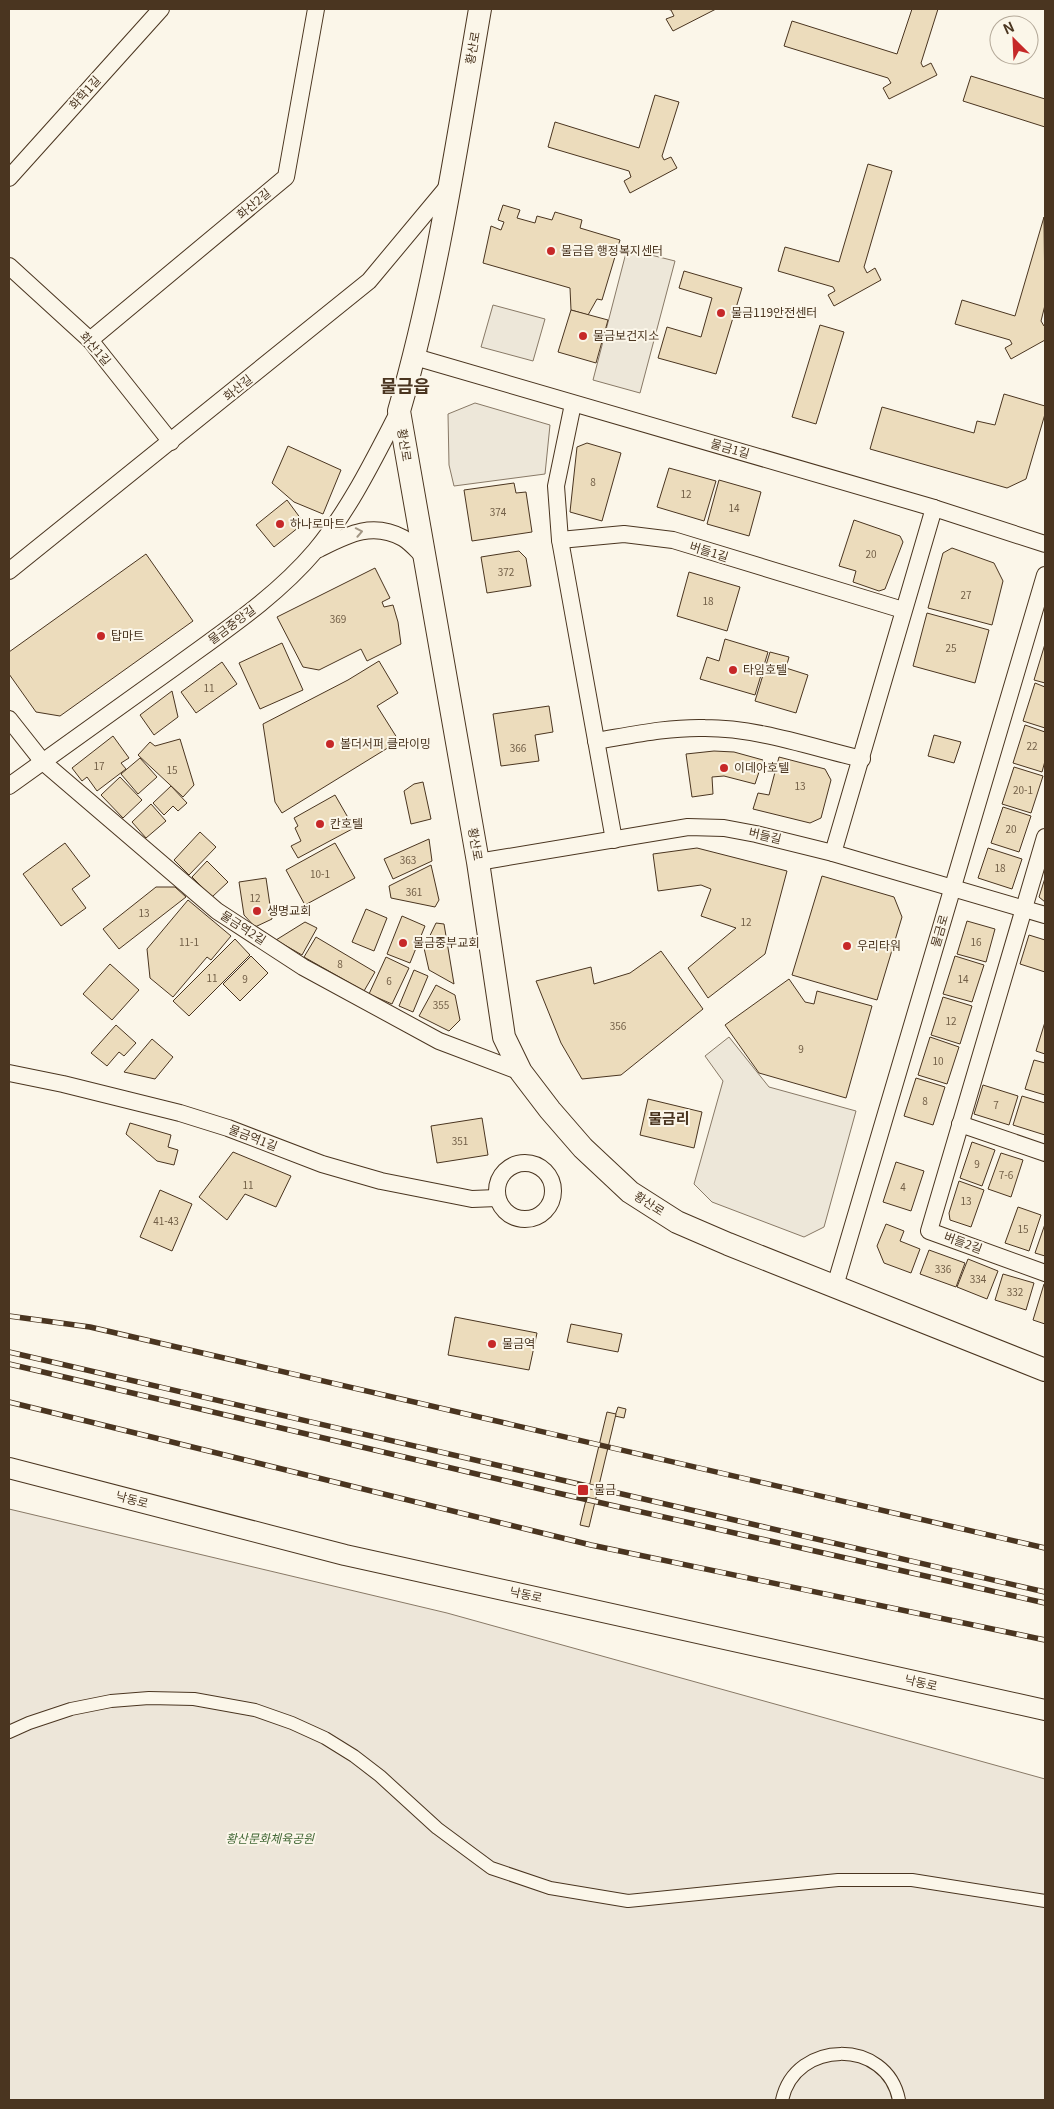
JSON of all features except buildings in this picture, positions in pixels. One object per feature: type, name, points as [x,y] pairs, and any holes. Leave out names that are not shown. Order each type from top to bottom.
[{"type":"main road","name":"황산로","points":[[480,9],[449,185],[415,357],[399,411],[478,862],[504,1037],[522,1072],[550,1110],[583,1148],[630,1192],[677,1222],[1045,1370]]},
{"type":"street","name":"화학1길","points":[[9,178],[160,9]]},
{"type":"street","name":"화산2길","points":[[90,340],[286,177],[316,9]]},
{"type":"street","name":"화산길","points":[[9,571],[369,281],[449,185]]},
{"type":"street","name":"화산1길","points":[[9,266],[90,340],[171,442]]},
{"type":"street","name":"물금1길","points":[[415,357],[934,508],[1045,544]]},
{"type":"street","points":[[573,404],[556,486],[560,540],[614,840]]},
{"type":"street","name":"물금중앙길","points":[[9,786],[239,621],[280,585],[314,551],[335,525],[368,470],[399,411]]},
{"type":"street","points":[[833,853],[934,508]]},
{"type":"street","points":[[314,551],[352,532],[375,529],[403,538],[423,556]]},
{"type":"street","name":"버들1길","points":[[560,540],[624,534],[673,540],[903,610]]},
{"type":"street","name":"물금로","points":[[835,1286],[1045,574]]},
{"type":"street","name":"물금역2길","points":[[9,719],[43,762],[218,912],[303,967],[439,1041],[522,1072]]},
{"type":"street","points":[[596,742],[666,729],[706,728],[748,732],[862,758]]},
{"type":"street","name":"버들길","points":[[478,862],[688,827],[724,828],[833,853],[1045,915]]},
{"type":"street","name":"버들2길","points":[[1045,837],[929,1231],[1045,1273]]},
{"type":"street","name":"물금역1길","points":[[9,1073],[63,1084],[180,1113],[228,1128],[322,1164],[381,1181],[472,1200],[497,1198]]},
{"type":"street","points":[[960,1124],[1045,1153]]},
{"type":"street","name":"낙동로","points":[[9,1468],[345,1555],[1045,1710]]},
{"type":"street","points":[[9,1732],[71,1709],[112,1701],[149,1698],[194,1699],[255,1710],[317,1734],[354,1756],[380,1776],[437,1828],[491,1868],[550,1888],[598,1896],[628,1900],[838,1880],[912,1880],[1045,1901]]},
{"type":"street","points":[[782,2100],[790,2080],[801,2068],[814,2059],[830,2054],[844,2053],[864,2058],[882,2070],[891,2080],[899,2100]]},
{"type":"green space","name":"황산문화체육공원","points":[[9,1509],[447,1613],[1045,1779],[1045,2100],[9,2100]]},
{"type":"shaded area","points":[[627,249],[675,261],[640,393],[593,380]]},
{"type":"shaded area","points":[[493,305],[545,319],[533,361],[481,347]]},
{"type":"shaded area","points":[[475,403],[550,425],[545,474],[454,486],[449,465],[448,414]]},
{"type":"shaded area","points":[[729,1037],[769,1087],[856,1111],[824,1227],[804,1237],[712,1202],[694,1184],[723,1081],[705,1056]]},
{"type":"railway","points":[[9,1316],[90,1327],[1045,1548]]},
{"type":"railway","points":[[9,1352],[1045,1592]]},
{"type":"railway","points":[[9,1364],[553,1492],[1045,1603]]},
{"type":"railway","points":[[9,1402],[591,1545],[1045,1640]]},
{"type":"place","name":"물금읍 행정복지센터","points":[[551,251]]},
{"type":"place","name":"물금119안전센터","points":[[721,313]]},
{"type":"place","name":"물금보건지소","points":[[583,336]]},
{"type":"place","name":"하나로마트","points":[[280,524]]},
{"type":"place","name":"탑마트","points":[[101,636]]},
{"type":"place","name":"타임호텔","points":[[733,670]]},
{"type":"place","name":"볼더서퍼 클라이밍","points":[[330,744]]},
{"type":"place","name":"이데아호텔","points":[[724,768]]},
{"type":"place","name":"칸호텔","points":[[320,824]]},
{"type":"place","name":"생명교회","points":[[257,911]]},
{"type":"place","name":"물금중부교회","points":[[403,943]]},
{"type":"place","name":"우리타워","points":[[847,946]]},
{"type":"place","name":"물금역","points":[[492,1344]]},
{"type":"place","name":"물금","points":[[583,1490]]},
{"type":"district","name":"물금읍","points":[[405,387]]},
{"type":"district","name":"물금리","points":[[669,1119]]}]
